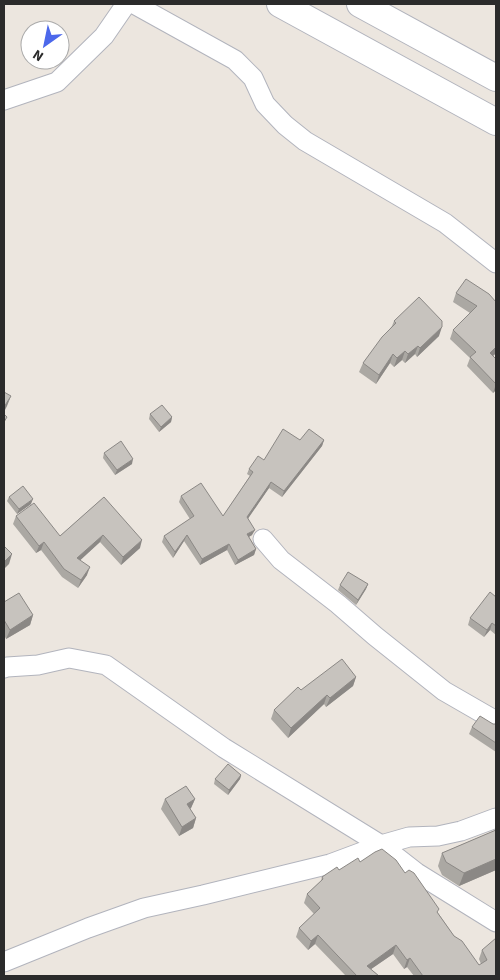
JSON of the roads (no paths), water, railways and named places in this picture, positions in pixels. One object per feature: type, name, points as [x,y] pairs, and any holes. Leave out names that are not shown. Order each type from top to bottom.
[{"type":"main road","points":[[280,4],[496,122]]},
{"type":"main road","points":[[360,4],[496,78]]},
{"type":"street","points":[[4,100],[57,82],[104,36],[126,4]]},
{"type":"street","points":[[134,4],[235,60],[253,78],[265,104],[285,126],[305,141],[445,223],[496,263]]},
{"type":"street","points":[[263,539],[281,560],[338,604],[444,692],[496,721]]},
{"type":"street","points":[[4,668],[7,666],[38,665],[69,658],[106,664],[224,748],[381,845],[417,873],[496,922]]},
{"type":"street","points":[[4,962],[144,908],[330,864],[409,837],[438,836],[461,831],[496,818]]},
{"type":"street","points":[[4,968],[8,976]]}]
